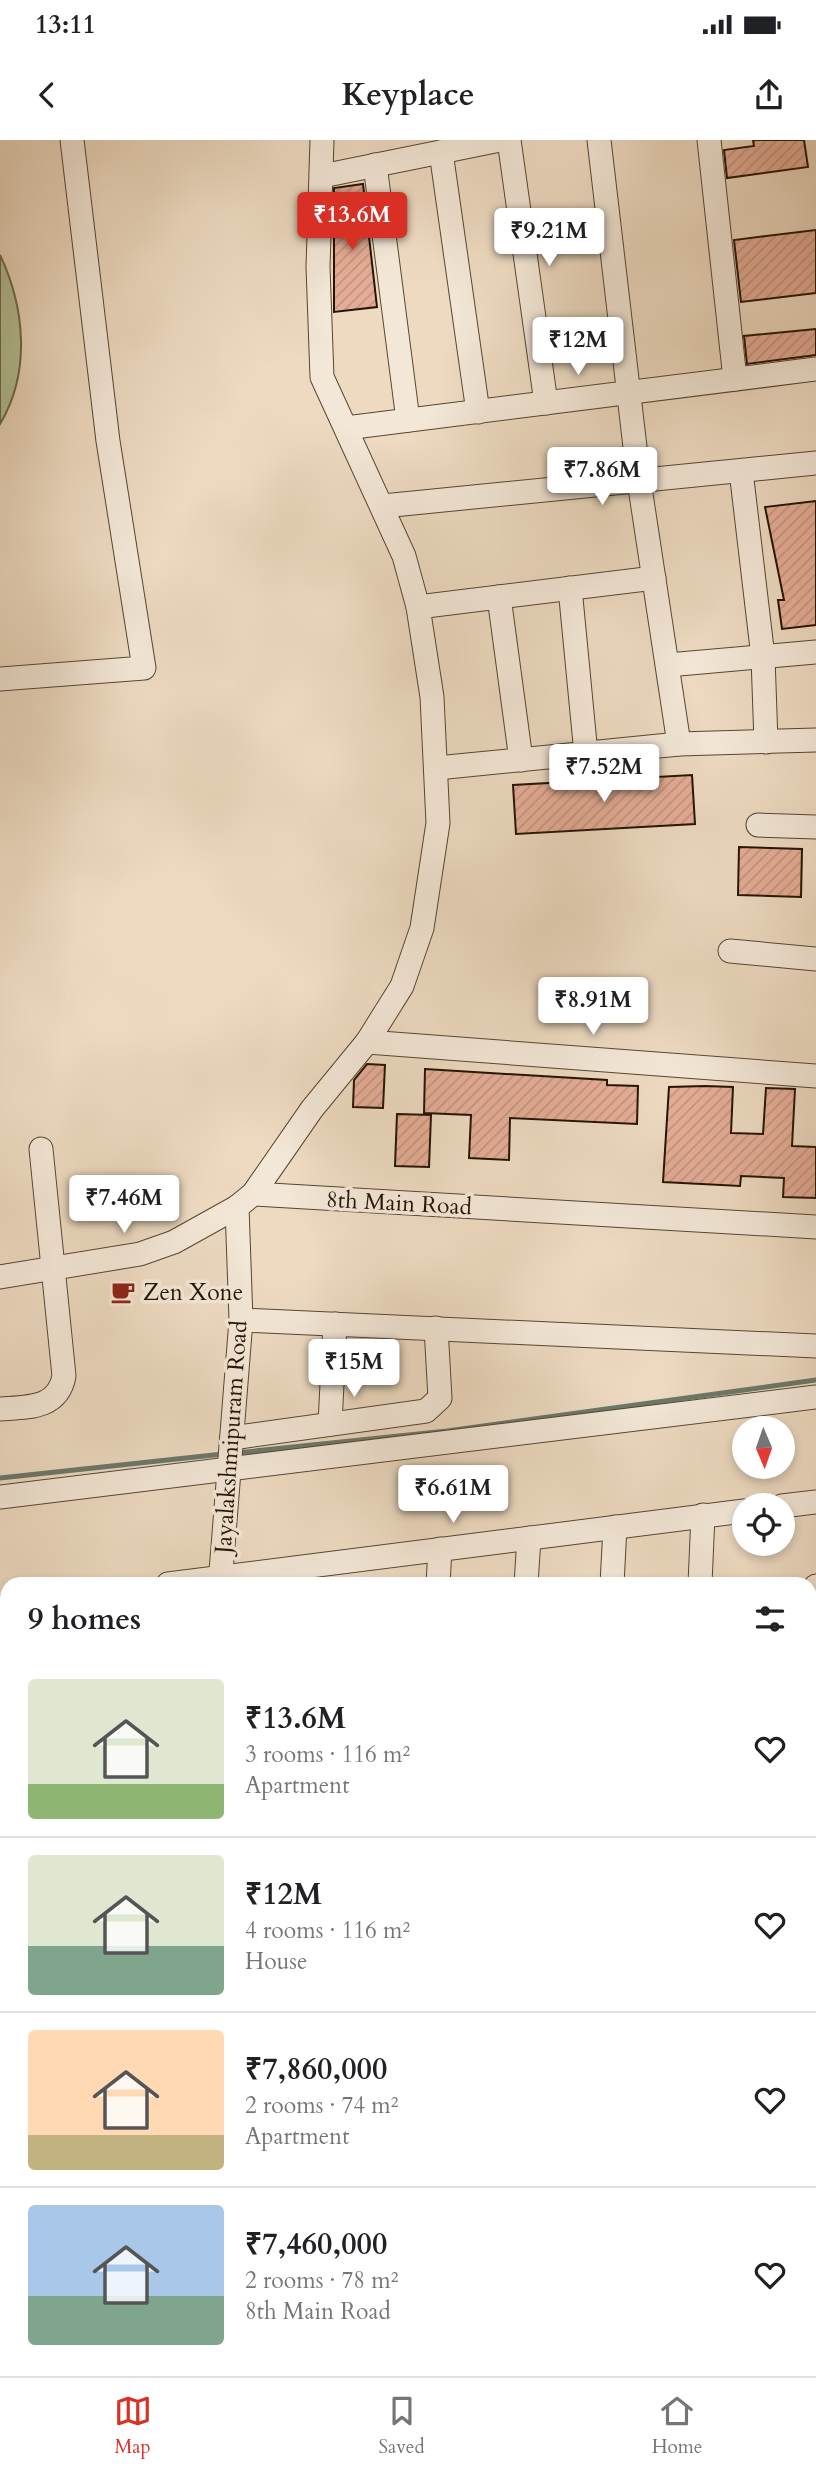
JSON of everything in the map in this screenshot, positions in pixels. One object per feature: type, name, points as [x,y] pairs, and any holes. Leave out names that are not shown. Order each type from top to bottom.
[{"type":"street","points":[[0,679],[145,668],[108,440],[72,140]]},
{"type":"street","points":[[0,1277],[140,1254],[174,1242],[245,1201],[312,1109],[367,1042],[402,986],[422,928],[438,824],[432,697],[418,607],[404,556],[322,377],[318,267],[322,140]]},
{"type":"street","points":[[322,176],[500,140]]},
{"type":"street","points":[[509,140],[546,403]]},
{"type":"street","points":[[599,140],[639,481],[679,744]]},
{"type":"street","points":[[709,140],[735,379]]},
{"type":"street","points":[[441,152],[478,412]]},
{"type":"street","points":[[375,165],[408,420]]},
{"type":"street","points":[[346,428],[816,369]]},
{"type":"street","points":[[383,506],[816,463]]},
{"type":"street","points":[[741,471],[763,657],[766,742]]},
{"type":"street","points":[[418,607],[654,578]]},
{"type":"street","points":[[570,588],[586,754]]},
{"type":"street","points":[[499,597],[521,760]]},
{"type":"street","points":[[668,665],[816,652]]},
{"type":"street","points":[[437,768],[679,744],[816,740]]},
{"type":"street","points":[[758,825],[816,827]]},
{"type":"street","points":[[730,951],[816,958]]},
{"type":"street","points":[[367,1042],[816,1076]]},
{"type":"street","points":[[0,1409],[30,1407],[50,1402],[62,1389],[64,1376],[41,1149]]},
{"type":"street","name":"8th Main Road","points":[[245,1201],[816,1227]]},
{"type":"street","name":"Jayalakshmipuram Road","points":[[221,1577],[241,1320],[245,1201]]},
{"type":"street","points":[[241,1320],[816,1346]]},
{"type":"street","points":[[330,1424],[335,1324]]},
{"type":"street","points":[[232,1438],[426,1411],[440,1398],[436,1328]]},
{"type":"street","points":[[0,1497],[816,1397]]},
{"type":"street","points":[[795,1504],[816,1502]]},
{"type":"street","points":[[271,1577],[338,1573],[440,1549],[732,1512]]},
{"type":"street","points":[[700,1577],[703,1516]]},
{"type":"street","points":[[612,1577],[615,1527]]},
{"type":"street","points":[[526,1577],[529,1538]]},
{"type":"street","points":[[438,1577],[440,1549]]},
{"type":"green space","points":[[0,255],[15,296],[21,340],[17,383],[0,424]]},
{"type":"building","points":[[753,140],[804,140],[808,167],[727,178],[724,150],[754,146]]},
{"type":"building","points":[[363,184],[377,307],[334,312],[334,188]]},
{"type":"building","points":[[816,230],[816,293],[741,302],[734,240]]},
{"type":"building","points":[[816,329],[816,355],[747,364],[744,336]]},
{"type":"building","points":[[816,501],[816,625],[782,629],[778,600],[784,600],[765,507]]},
{"type":"building","points":[[692,775],[695,824],[516,834],[513,785]]},
{"type":"building","points":[[739,847],[802,849],[801,897],[738,895]]},
{"type":"building","points":[[367,1064],[385,1065],[383,1108],[353,1107],[354,1080]]},
{"type":"building","points":[[425,1069],[607,1080],[607,1085],[638,1086],[637,1124],[510,1118],[509,1160],[469,1158],[471,1115],[424,1113]]},
{"type":"building","points":[[669,1087],[733,1087],[731,1133],[763,1134],[766,1088],[795,1089],[792,1146],[816,1147],[816,1198],[783,1197],[784,1178],[741,1176],[740,1186],[663,1182]]},
{"type":"building","points":[[397,1114],[431,1115],[429,1167],[395,1166]]},
{"type":"waterway","points":[[236,1453],[447,1431],[816,1380]]},
{"type":"waterway","points":[[0,1478],[223,1454]]},
{"type":"place","name":"Zen Xone","points":[[123,1292]]}]
